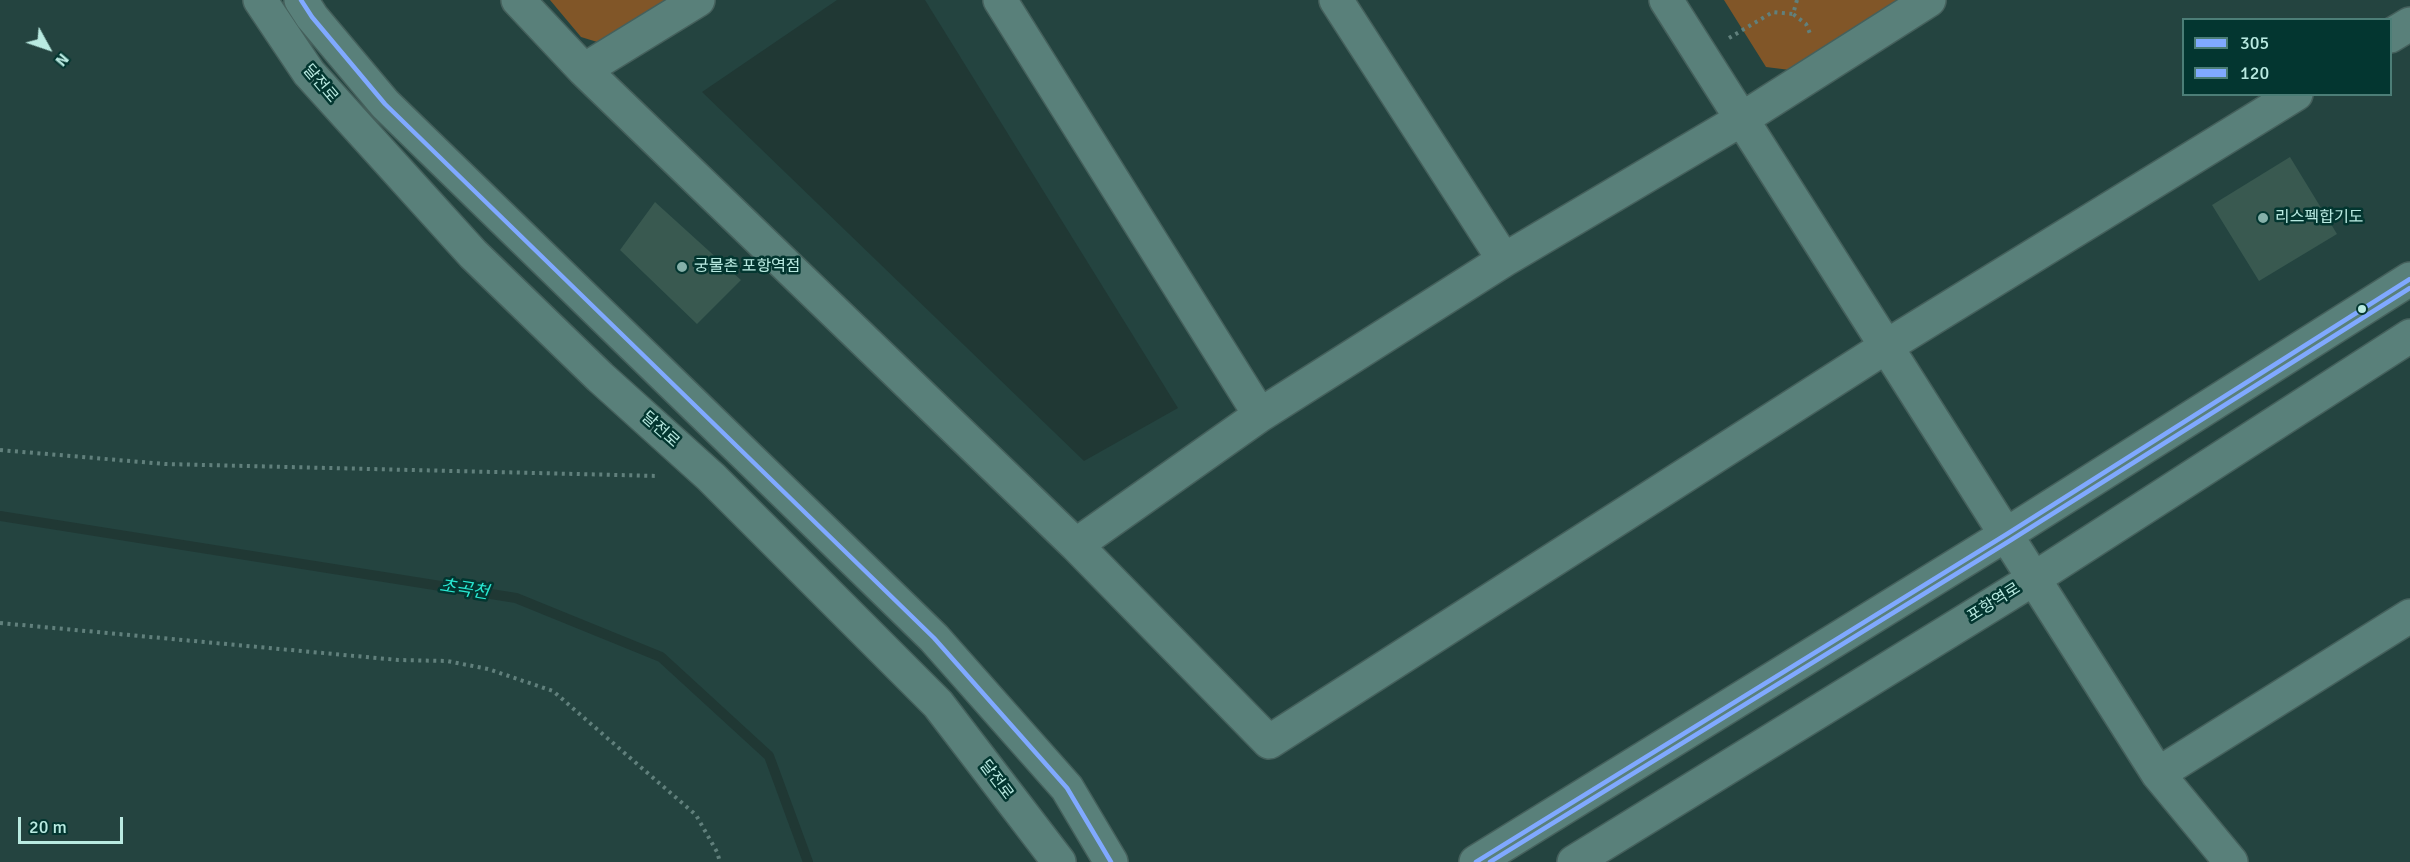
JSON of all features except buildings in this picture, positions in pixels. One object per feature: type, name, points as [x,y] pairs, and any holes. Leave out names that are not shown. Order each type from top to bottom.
[{"type":"street","name":"달전로","points":[[260,0],[309,73],[473,254],[600,377],[711,477],[938,704],[1059,862]]},
{"type":"street","points":[[301,0],[312,17],[384,104],[934,638],[1067,788],[1111,862]]},
{"type":"street","points":[[518,0],[584,70],[1076,545],[1269,742],[1887,346],[2293,96]]},
{"type":"street","points":[[584,70],[698,0]]},
{"type":"street","points":[[1000,0],[1260,415]]},
{"type":"street","points":[[1336,0],[1504,260]]},
{"type":"street","points":[[1666,0],[2158,774],[2231,862]]},
{"type":"street","points":[[1076,545],[1260,415],[1504,260],[1742,119],[1929,0]]},
{"type":"street","points":[[2392,35],[2410,24]]},
{"type":"street","points":[[1476,862],[2007,534],[2410,279]]},
{"type":"street","name":"포항역로","points":[[1574,862],[2035,578],[2410,336]]},
{"type":"street","points":[[2158,774],[2410,616]]},
{"type":"path","points":[[1702,56],[1773,12],[1793,14]]},
{"type":"path","points":[[0,450],[165,464],[711,477]]},
{"type":"path","points":[[0,623],[399,660],[447,661],[488,669],[553,691],[696,815],[717,852],[720,862]]},
{"type":"shaded area","points":[[550,0],[680,0],[607,45],[581,37]]},
{"type":"shaded area","points":[[1724,0],[1902,0],[1790,70],[1766,67]]},
{"type":"water","points":[[837,0],[925,0],[1178,408],[1084,461],[702,92]]},
{"type":"waterway","name":"초곡천","points":[[0,516],[516,598],[661,657],[769,756],[808,862]]},
{"type":"transit line","name":"305","points":[[301,0],[312,17],[385,104],[934,638],[1067,788],[1111,862]]},
{"type":"transit line","name":"305","points":[[1476,862],[2007,534],[2410,279]]},
{"type":"transit line","name":"120","points":[[1490,862],[2011,540],[2410,288]]},
{"type":"place","name":"리스펙합기도","points":[[2263,218]]},
{"type":"place","name":"궁물촌 포항역점","points":[[682,267]]}]
